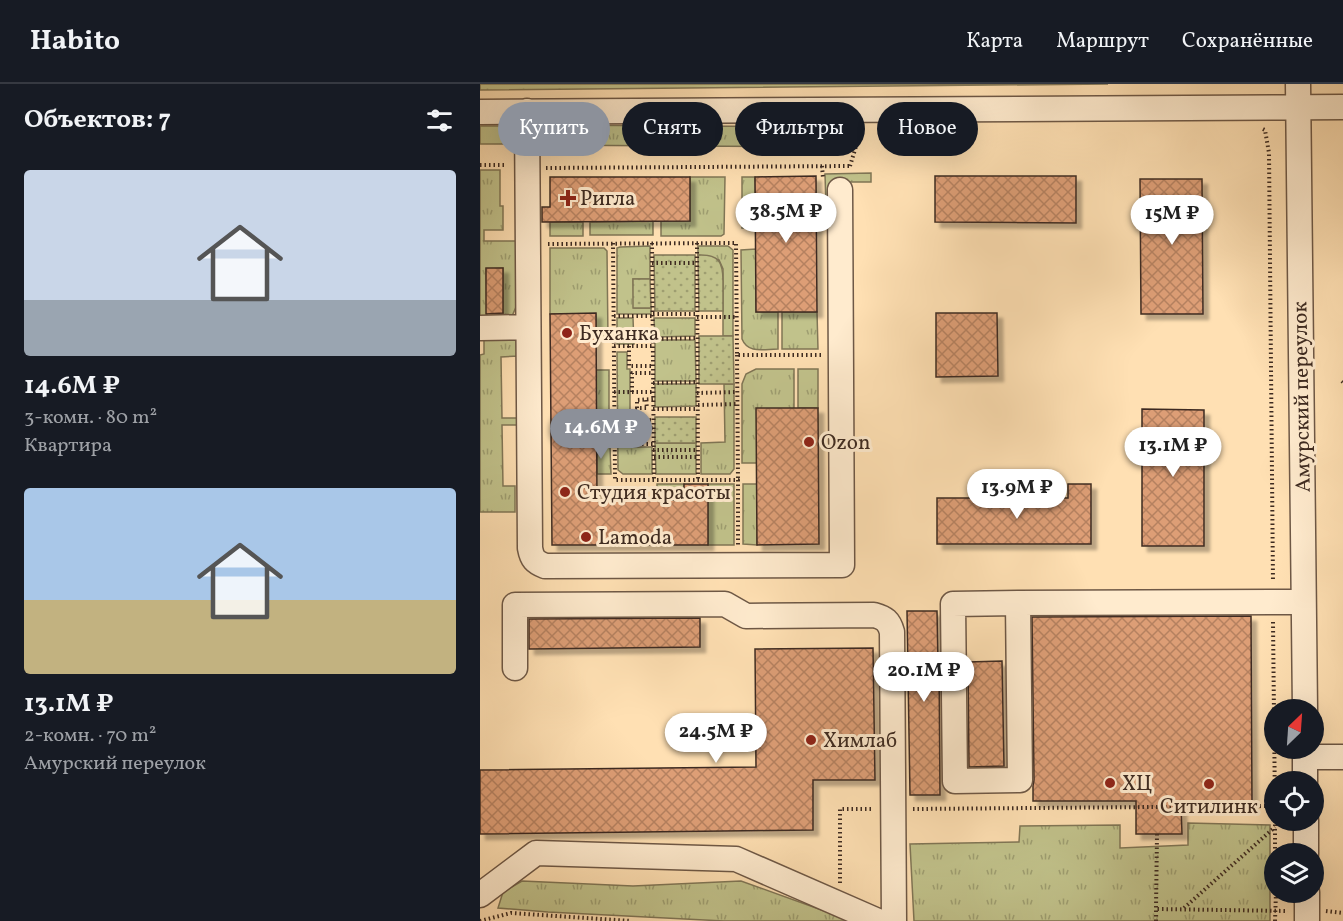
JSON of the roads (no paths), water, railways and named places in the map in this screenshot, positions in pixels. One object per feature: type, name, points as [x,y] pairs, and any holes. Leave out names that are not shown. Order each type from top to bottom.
[{"type":"street","points":[[610,109],[1298,96],[1343,107]]},
{"type":"street","name":"Амурский переулок","points":[[1298,96],[1305,699]]},
{"type":"street","points":[[480,112],[498,112]]},
{"type":"street","points":[[527,156],[531,556],[545,566],[696,555],[738,565],[842,565],[840,190]]},
{"type":"street","points":[[480,328],[528,327]]},
{"type":"street","points":[[1018,603],[1020,780],[955,781],[953,604],[1018,603],[1303,602]]},
{"type":"street","points":[[515,668],[515,605],[725,604],[746,616],[874,615],[883,617],[890,623],[892,632],[894,921]]},
{"type":"street","points":[[1324,755],[1343,757]]},
{"type":"street","points":[[480,895],[536,853],[736,859],[878,921]]},
{"type":"place","name":"Ригла","points":[[568,198]]},
{"type":"place","name":"Буханка","points":[[567,333]]},
{"type":"place","name":"Ozon","points":[[809,442]]},
{"type":"place","name":"Студия красоты","points":[[565,492]]},
{"type":"place","name":"Lamoda","points":[[586,537]]},
{"type":"place","name":"Химлаб","points":[[811,740]]},
{"type":"place","name":"ХЦ","points":[[1110,783]]},
{"type":"place","name":"Ситилинк","points":[[1209,784]]}]
